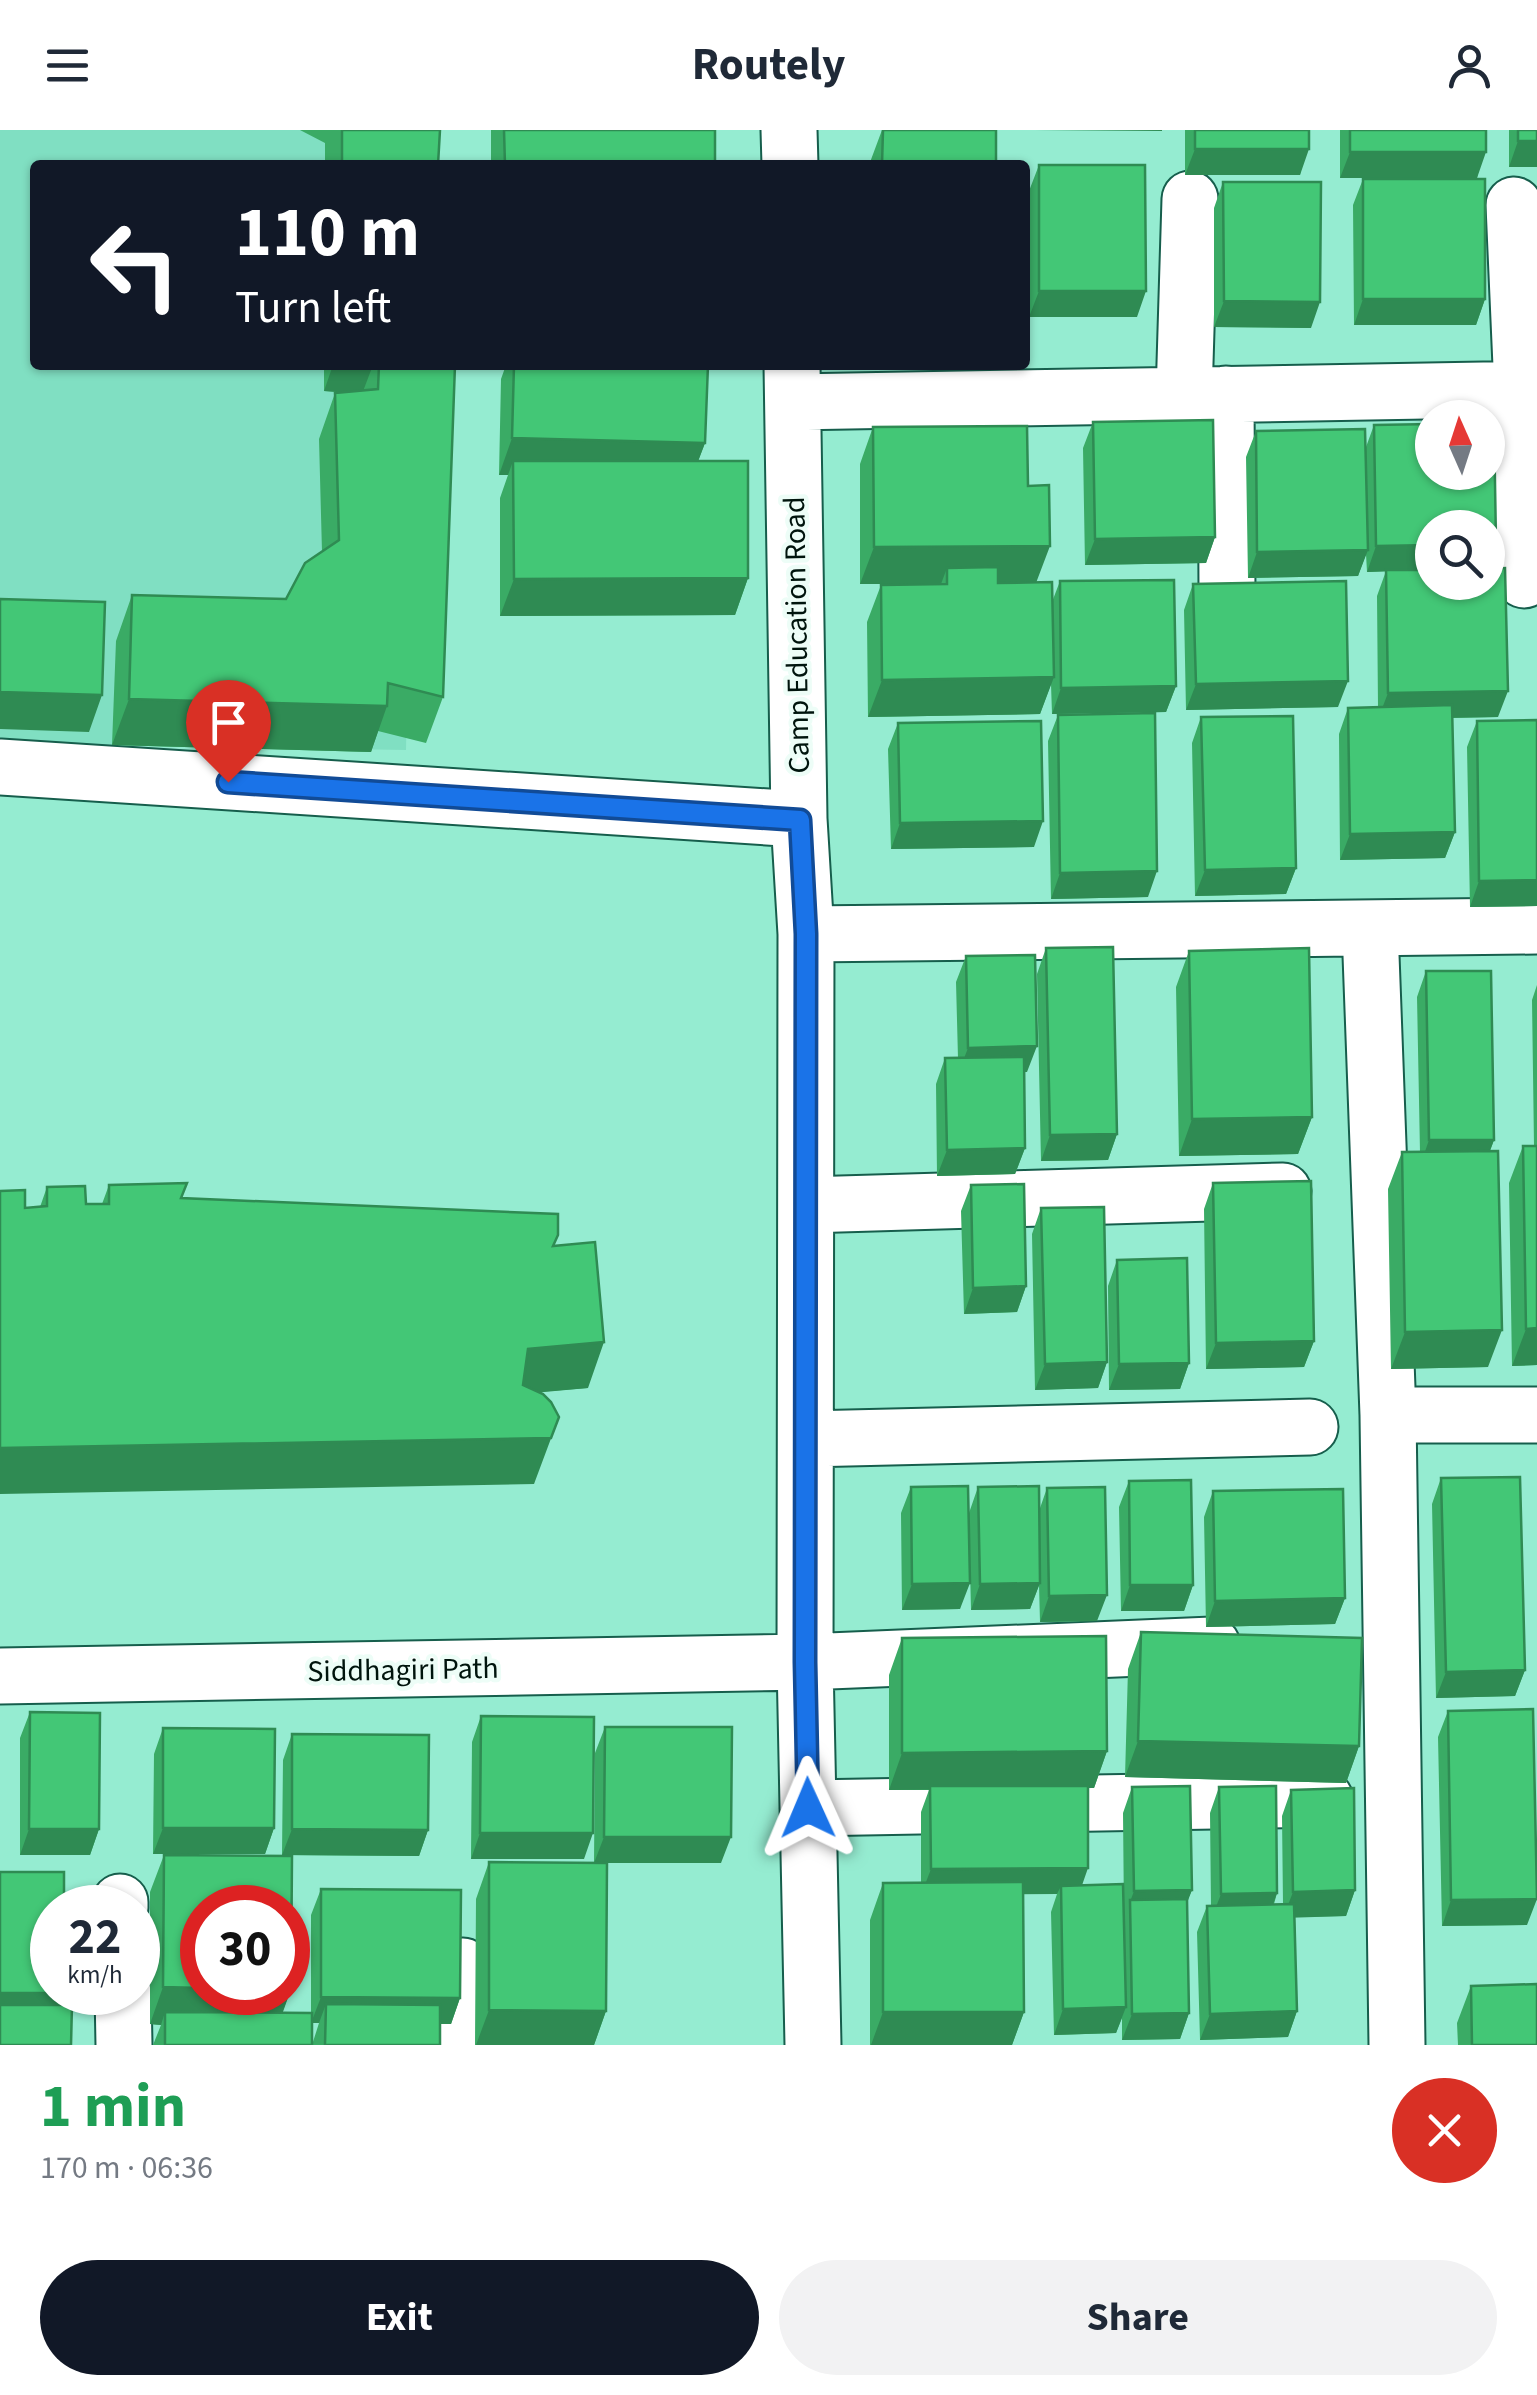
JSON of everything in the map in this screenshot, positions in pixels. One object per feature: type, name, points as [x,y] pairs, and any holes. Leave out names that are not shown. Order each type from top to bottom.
[{"type":"street","points":[[789,130],[790,160]]},
{"type":"street","points":[[1190,200],[1205,395],[1227,591]]},
{"type":"street","points":[[1514,205],[1529,389],[1524,580]]},
{"type":"street","points":[[793,384],[1205,395],[1529,389]]},
{"type":"street","name":"Camp Education Road","points":[[793,384],[800,820],[806,934],[805,1662],[813,2045]]},
{"type":"street","points":[[0,767],[800,820]]},
{"type":"street","points":[[806,934],[1537,926]]},
{"type":"street","points":[[1370,928],[1388,1416],[1397,2045]]},
{"type":"street","points":[[806,1205],[1301,1191]]},
{"type":"street","points":[[1388,1416],[1537,1415]]},
{"type":"street","points":[[806,1439],[1310,1426]]},
{"type":"street","name":"Siddhagiri Path","points":[[0,1676],[805,1662],[1258,1644]]},
{"type":"street","points":[[808,1808],[1325,1799]]},
{"type":"street","points":[[463,1966],[466,2045]]},
{"type":"street","points":[[123,2015],[124,2045]]},
{"type":"shaded area","points":[[0,130],[419,130],[418,160],[30,160],[30,370],[414,370],[406,750],[0,743]]},
{"type":"building","points":[[342,130],[440,130],[438,160],[342,160]]},
{"type":"building","points":[[504,130],[715,130],[715,160],[505,160]]},
{"type":"building","points":[[883,130],[996,130],[996,160],[882,160]]},
{"type":"building","points":[[1195,130],[1309,130],[1309,149],[1195,149]]},
{"type":"building","points":[[1350,130],[1486,130],[1486,152],[1350,152]]},
{"type":"building","points":[[1518,130],[1537,130],[1537,141],[1518,141]]},
{"type":"building","points":[[1039,165],[1145,165],[1146,291],[1039,291]]},
{"type":"building","points":[[1363,179],[1485,179],[1485,299],[1363,299]]},
{"type":"building","points":[[1223,182],[1321,182],[1320,302],[1224,301]]},
{"type":"building","points":[[379,370],[455,370],[443,697],[388,683],[387,706],[129,699],[132,595],[286,599],[305,563],[339,540],[335,393],[378,389]]},
{"type":"building","points":[[514,370],[708,370],[705,443],[512,438]]},
{"type":"building","points":[[1213,420],[1215,537],[1095,539],[1093,422]]},
{"type":"building","points":[[1415,424],[1415,490],[1495,490],[1495,510],[1415,510],[1415,545],[1376,546],[1374,425]]},
{"type":"building","points":[[1027,426],[1028,486],[1049,485],[1050,546],[874,547],[873,427]]},
{"type":"building","points":[[1365,429],[1368,550],[1257,552],[1256,431]]},
{"type":"building","points":[[513,461],[748,461],[748,578],[514,579]]},
{"type":"building","points":[[998,567],[998,583],[1052,582],[1054,677],[882,680],[881,585],[947,584],[947,568]]},
{"type":"building","points":[[1505,568],[1508,691],[1388,693],[1386,570],[1415,570],[1415,600],[1505,600]]},
{"type":"building","points":[[1174,580],[1176,686],[1061,688],[1060,581]]},
{"type":"building","points":[[1346,581],[1348,681],[1196,684],[1193,584]]},
{"type":"building","points":[[0,599],[105,602],[102,695],[0,692]]},
{"type":"building","points":[[1452,705],[1455,832],[1350,834],[1348,708]]},
{"type":"building","points":[[1155,713],[1157,871],[1060,873],[1058,715]]},
{"type":"building","points":[[1293,716],[1296,868],[1205,870],[1201,717]]},
{"type":"building","points":[[1537,720],[1537,880],[1479,881],[1477,721]]},
{"type":"building","points":[[1041,721],[1043,821],[900,823],[898,723]]},
{"type":"building","points":[[1113,947],[1117,1134],[1050,1135],[1046,948]]},
{"type":"building","points":[[1309,948],[1312,1117],[1192,1119],[1189,951]]},
{"type":"building","points":[[1035,955],[1037,1046],[968,1048],[966,956]]},
{"type":"building","points":[[1426,971],[1491,971],[1494,1140],[1429,1140]]},
{"type":"building","points":[[1024,1057],[1025,1148],[947,1150],[945,1058]]},
{"type":"building","points":[[1523,1146],[1537,1146],[1537,1328],[1526,1329]]},
{"type":"building","points":[[1498,1151],[1502,1330],[1405,1332],[1402,1152]]},
{"type":"building","points":[[1311,1181],[1314,1341],[1216,1343],[1213,1183]]},
{"type":"building","points":[[187,1183],[181,1198],[558,1214],[558,1235],[553,1246],[595,1242],[604,1342],[528,1349],[523,1385],[543,1394],[559,1417],[551,1438],[0,1448],[0,1191],[25,1190],[25,1208],[47,1206],[47,1187],[85,1186],[86,1204],[109,1204],[109,1185]]},
{"type":"building","points":[[1024,1184],[1026,1286],[973,1288],[971,1185]]},
{"type":"building","points":[[1104,1207],[1107,1362],[1045,1364],[1041,1208]]},
{"type":"building","points":[[1187,1258],[1189,1363],[1119,1364],[1117,1260]]},
{"type":"building","points":[[1520,1477],[1525,1670],[1446,1672],[1441,1478]]},
{"type":"building","points":[[1191,1480],[1193,1585],[1130,1585],[1129,1481]]},
{"type":"building","points":[[968,1486],[970,1583],[912,1584],[911,1487]]},
{"type":"building","points":[[1039,1486],[1040,1583],[980,1584],[978,1487]]},
{"type":"building","points":[[1105,1487],[1107,1595],[1049,1596],[1047,1488]]},
{"type":"building","points":[[1343,1489],[1345,1598],[1215,1601],[1213,1491]]},
{"type":"building","points":[[1141,1632],[1362,1638],[1359,1746],[1138,1741]]},
{"type":"building","points":[[1106,1636],[1107,1751],[902,1753],[902,1638]]},
{"type":"building","points":[[1533,1709],[1537,1899],[1451,1900],[1448,1711]]},
{"type":"building","points":[[30,1712],[100,1713],[99,1829],[29,1829]]},
{"type":"building","points":[[481,1716],[594,1717],[593,1833],[480,1833]]},
{"type":"building","points":[[605,1727],[732,1727],[731,1837],[604,1837]]},
{"type":"building","points":[[163,1728],[275,1729],[274,1828],[163,1828]]},
{"type":"building","points":[[292,1734],[429,1735],[428,1830],[292,1829]]},
{"type":"building","points":[[930,1786],[1088,1786],[1088,1868],[931,1869]]},
{"type":"building","points":[[1190,1786],[1192,1890],[1134,1891],[1132,1787]]},
{"type":"building","points":[[1276,1786],[1277,1893],[1221,1894],[1219,1787]]},
{"type":"building","points":[[1354,1788],[1355,1890],[1293,1892],[1291,1790]]},
{"type":"building","points":[[164,1855],[292,1856],[292,1885],[180,1885],[180,1987],[163,1987]]},
{"type":"building","points":[[489,1862],[607,1863],[606,2011],[489,2010]]},
{"type":"building","points":[[0,1872],[64,1872],[64,1885],[30,1885],[30,1993],[0,1993]]},
{"type":"building","points":[[1023,1882],[1024,2012],[883,2012],[883,1883]]},
{"type":"building","points":[[1123,1884],[1126,2007],[1063,2009],[1061,1886]]},
{"type":"building","points":[[321,1889],[461,1890],[460,1998],[321,1997]]},
{"type":"building","points":[[1187,1899],[1189,2013],[1132,2014],[1130,1900]]},
{"type":"building","points":[[1294,1904],[1297,2011],[1210,2014],[1207,1906]]},
{"type":"building","points":[[1537,1984],[1537,2045],[1472,2045],[1471,1986]]},
{"type":"building","points":[[326,2004],[440,2005],[440,2045],[325,2045]]},
{"type":"building","points":[[0,2005],[30,2005],[30,2015],[72,2015],[71,2045],[0,2045]]},
{"type":"building","points":[[165,2012],[312,2013],[312,2045],[165,2045]]},
{"type":"route","points":[[228,782],[800,820],[806,934],[808,1808]]}]
